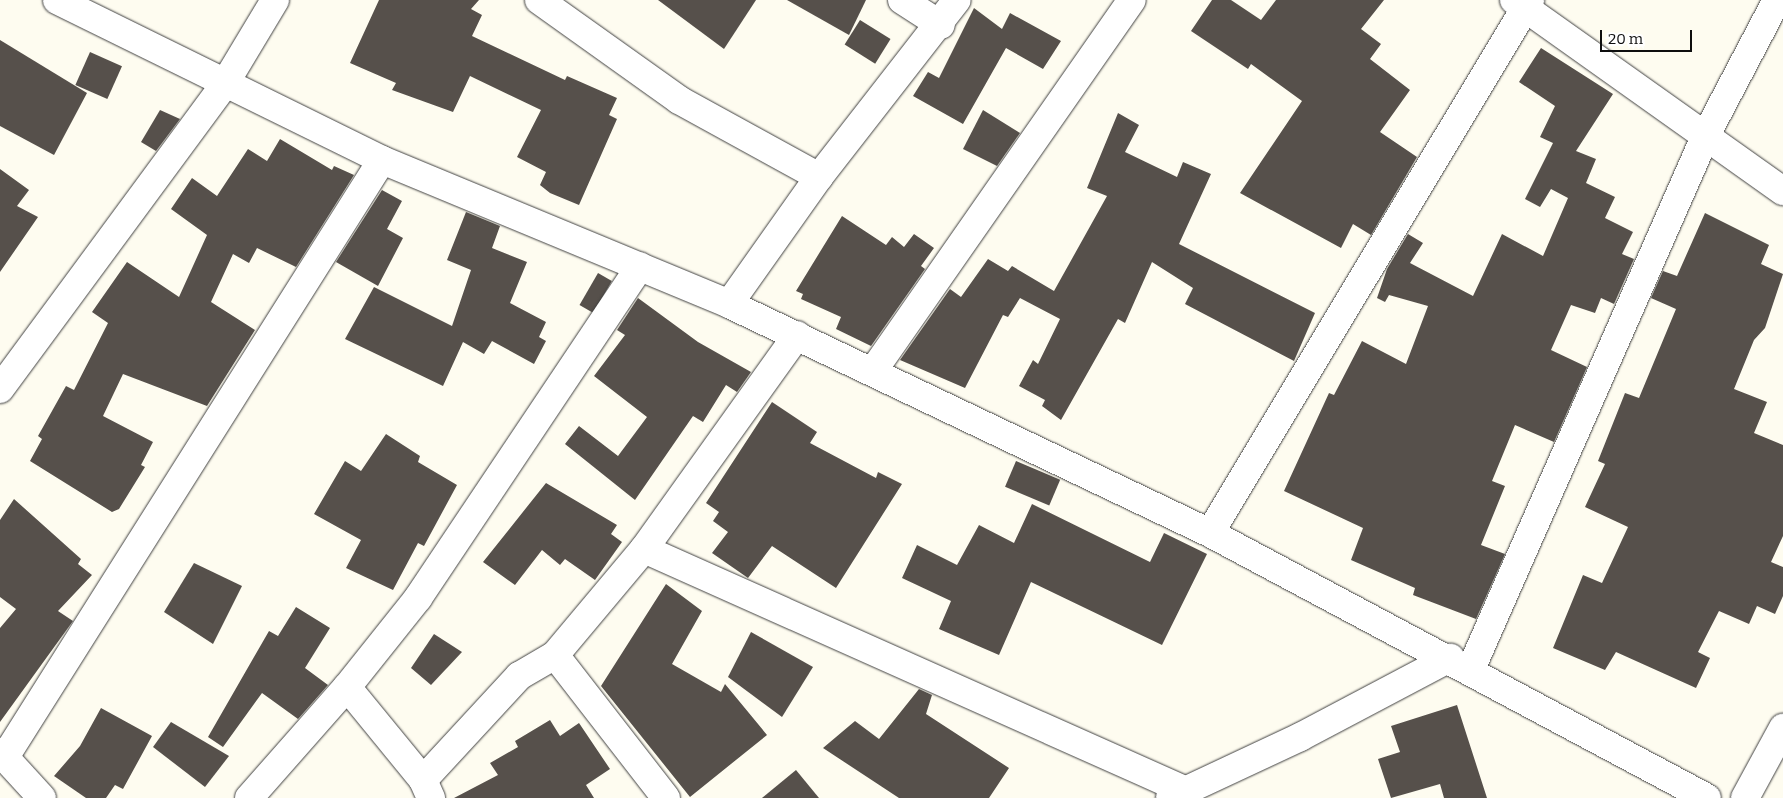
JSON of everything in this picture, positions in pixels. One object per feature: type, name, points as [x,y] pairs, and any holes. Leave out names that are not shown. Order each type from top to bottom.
[{"type":"street","points":[[57,0],[224,85],[382,160],[729,304],[1210,533],[1460,663],[1707,798]]},
{"type":"street","points":[[0,389],[224,85],[275,0]]},
{"type":"street","points":[[539,0],[679,100],[819,177]]},
{"type":"street","points":[[902,0],[941,25]]},
{"type":"street","points":[[729,304],[819,177],[941,25],[957,0]]},
{"type":"street","points":[[873,371],[1132,0]]},
{"type":"street","points":[[644,549],[1177,794],[1460,663],[1705,137],[1776,0]]},
{"type":"street","points":[[1210,533],[1523,3],[1705,137],[1783,191]]},
{"type":"street","points":[[42,798],[3,754],[382,160]]},
{"type":"street","points":[[249,798],[347,687],[418,598],[640,267]]},
{"type":"street","points":[[347,687],[427,789],[519,676],[554,655],[644,549],[797,335]]},
{"type":"street","points":[[554,655],[666,798]]},
{"type":"street","points":[[1745,798],[1783,728]]},
{"type":"building","points":[[379,0],[479,0],[471,9],[482,15],[472,36],[565,80],[567,76],[617,98],[609,115],[617,119],[579,205],[550,193],[540,185],[546,172],[517,157],[541,110],[470,76],[453,112],[392,90],[396,83],[350,63]]},
{"type":"building","points":[[658,0],[756,0],[724,49]]},
{"type":"building","points":[[787,0],[866,0],[849,35]]},
{"type":"building","points":[[1212,0],[1231,0],[1261,20],[1276,0],[1384,0],[1361,29],[1381,44],[1370,59],[1410,90],[1380,132],[1417,157],[1371,235],[1353,224],[1341,248],[1240,193],[1302,101],[1251,64],[1248,69],[1191,31]]},
{"type":"building","points":[[974,8],[1002,29],[1010,13],[1061,41],[1043,69],[1006,48],[963,124],[913,96],[928,72],[939,78]]},
{"type":"building","points":[[860,20],[891,39],[875,64],[845,45]]},
{"type":"building","points":[[0,40],[87,93],[54,155],[0,126]]},
{"type":"building","points":[[1541,48],[1613,94],[1576,151],[1596,159],[1586,183],[1615,197],[1605,218],[1633,232],[1622,254],[1634,259],[1614,304],[1601,298],[1595,313],[1571,305],[1551,350],[1587,367],[1554,442],[1515,425],[1492,481],[1505,486],[1481,545],[1505,554],[1476,619],[1413,595],[1415,588],[1351,560],[1363,528],[1284,491],[1329,393],[1334,395],[1362,341],[1406,364],[1428,306],[1389,295],[1385,302],[1377,298],[1387,269],[1408,234],[1423,243],[1410,263],[1473,296],[1502,234],[1543,256],[1568,198],[1551,189],[1540,207],[1525,199],[1553,143],[1540,137],[1555,106],[1519,82]]},
{"type":"building","points":[[90,52],[122,66],[107,99],[75,85]]},
{"type":"building","points":[[160,110],[180,119],[156,151],[141,142]]},
{"type":"building","points":[[983,110],[1020,133],[997,166],[963,149]]},
{"type":"building","points":[[1118,113],[1139,125],[1125,152],[1177,177],[1183,162],[1211,174],[1179,244],[1315,313],[1294,361],[1185,304],[1193,288],[1152,262],[1125,323],[1118,319],[1061,420],[1042,406],[1045,400],[1019,386],[1033,360],[1038,364],[1060,319],[1020,298],[1008,317],[1003,315],[965,388],[900,360],[950,289],[961,297],[988,259],[1008,271],[1012,266],[1054,291],[1107,196],[1087,188]]},
{"type":"building","points":[[280,139],[332,170],[334,166],[354,175],[296,267],[257,248],[249,263],[233,254],[211,302],[255,330],[207,406],[123,374],[103,416],[153,442],[141,465],[145,467],[119,509],[112,512],[30,461],[42,439],[38,436],[66,386],[74,390],[108,323],[92,312],[127,262],[179,297],[207,235],[171,209],[192,178],[217,196],[248,149],[267,161]]},
{"type":"building","points":[[0,169],[29,190],[17,206],[38,217],[0,272]]},
{"type":"building","points":[[382,190],[402,201],[387,229],[403,238],[378,286],[336,262]]},
{"type":"building","points":[[466,212],[500,226],[492,248],[527,262],[510,303],[546,322],[539,337],[546,341],[534,364],[492,341],[484,354],[463,342],[443,386],[345,339],[374,287],[452,326],[471,270],[447,260]]},
{"type":"building","points":[[1705,213],[1769,245],[1761,264],[1783,274],[1765,328],[1754,340],[1734,389],[1767,402],[1754,433],[1783,445],[1783,536],[1771,562],[1783,567],[1783,596],[1775,614],[1757,606],[1749,624],[1719,611],[1698,652],[1710,658],[1696,688],[1616,652],[1605,670],[1553,648],[1583,575],[1602,583],[1628,527],[1585,507],[1605,464],[1598,461],[1625,393],[1639,398],[1676,309],[1651,298],[1663,271],[1677,276]]},
{"type":"building","points":[[842,216],[886,245],[892,237],[904,247],[914,234],[934,248],[921,266],[925,269],[871,346],[836,329],[841,317],[801,299],[803,294],[796,291]]},
{"type":"building","points":[[598,273],[612,281],[593,313],[580,305]]},
{"type":"building","points":[[638,298],[698,342],[751,372],[737,392],[726,385],[703,422],[693,416],[635,500],[565,444],[579,426],[618,456],[647,417],[594,376],[625,335],[617,330]]},
{"type":"building","points":[[772,402],[817,432],[810,443],[876,478],[878,472],[902,484],[836,588],[772,546],[748,578],[712,553],[728,532],[713,521],[719,512],[706,503]]},
{"type":"building","points":[[386,434],[420,456],[418,462],[457,485],[424,546],[418,543],[393,590],[346,568],[361,540],[314,514],[345,461],[361,471]]},
{"type":"building","points":[[1016,461],[1060,480],[1049,506],[1005,487]]},
{"type":"building","points":[[546,483],[617,525],[611,534],[622,542],[595,580],[565,559],[560,565],[542,550],[515,585],[483,562]]},
{"type":"building","points":[[14,499],[81,559],[78,564],[92,575],[58,611],[73,621],[0,722],[0,628],[16,609],[0,597],[0,520]]},
{"type":"building","points":[[1032,504],[1150,562],[1164,533],[1207,554],[1162,645],[1031,582],[999,655],[939,629],[951,601],[902,578],[917,545],[957,565],[979,525],[1014,543]]},
{"type":"building","points":[[194,563],[242,586],[213,644],[164,612]]},
{"type":"building","points":[[666,584],[702,611],[672,664],[721,692],[725,684],[767,735],[690,797],[601,686]]},
{"type":"building","points":[[296,607],[330,628],[305,668],[328,685],[298,719],[262,693],[223,747],[208,737],[269,631],[278,636]]},
{"type":"building","points":[[751,632],[813,667],[782,717],[728,677]]},
{"type":"building","points":[[434,634],[462,652],[431,685],[411,668]]},
{"type":"building","points":[[919,689],[932,695],[926,714],[1009,768],[989,798],[899,798],[823,748],[855,721],[879,739]]},
{"type":"building","points":[[1457,705],[1487,798],[1444,798],[1440,784],[1391,798],[1378,759],[1400,752],[1391,726]]},
{"type":"building","points":[[101,708],[152,736],[123,789],[115,785],[106,798],[86,798],[54,776],[80,746]]},
{"type":"building","points":[[550,720],[560,736],[579,723],[610,769],[586,785],[594,798],[454,798],[498,775],[490,763],[518,747],[515,741]]},
{"type":"building","points":[[171,722],[229,756],[205,787],[153,747]]},
{"type":"building","points":[[796,770],[819,798],[762,798]]}]
